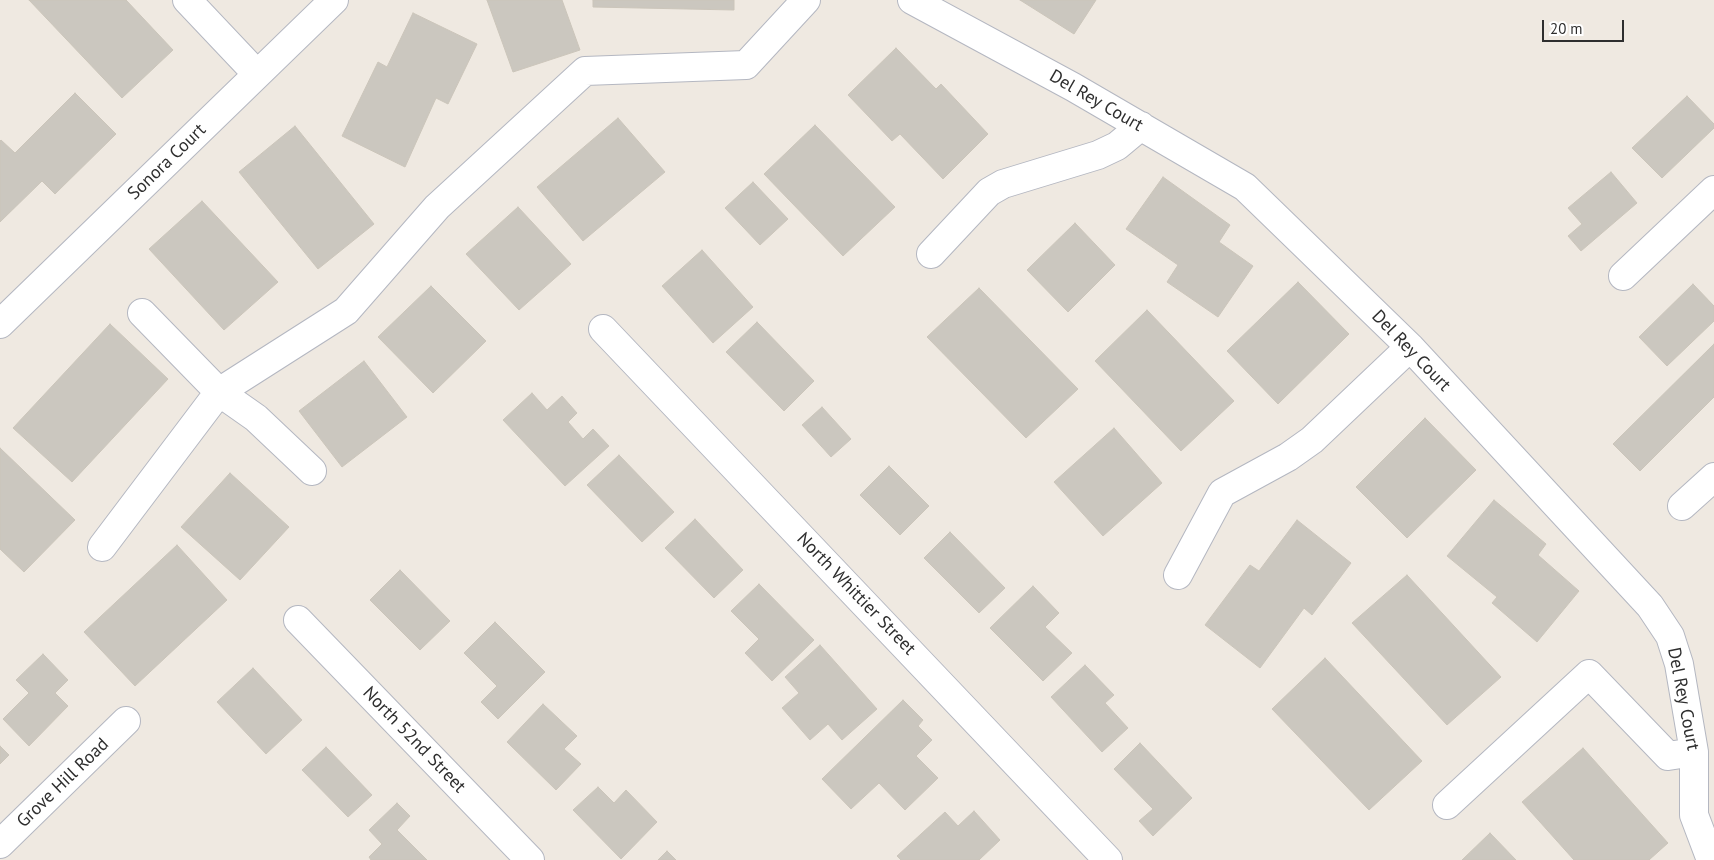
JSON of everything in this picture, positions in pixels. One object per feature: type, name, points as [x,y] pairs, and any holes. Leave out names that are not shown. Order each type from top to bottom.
[{"type":"street","points":[[187,0],[257,74]]},
{"type":"street","name":"Sonora Court","points":[[0,324],[334,0]]},
{"type":"street","points":[[102,547],[219,392],[346,311],[437,207],[585,71],[746,65],[806,0]]},
{"type":"street","name":"Del Rey Court","points":[[912,0],[1073,87],[1246,187],[1410,347],[1650,606],[1670,636],[1678,664],[1694,752],[1694,814],[1712,860]]},
{"type":"street","points":[[931,254],[989,192],[1011,181],[1098,155],[1117,146],[1140,126]]},
{"type":"street","points":[[1623,276],[1714,190]]},
{"type":"street","points":[[142,313],[219,392],[256,418],[312,471]]},
{"type":"street","name":"North Whittier Street","points":[[603,329],[1108,860]]},
{"type":"street","points":[[1178,575],[1222,493],[1288,457],[1312,440],[1410,347]]},
{"type":"street","points":[[1682,506],[1714,477]]},
{"type":"street","name":"North 52nd Street","points":[[298,620],[530,860]]},
{"type":"street","points":[[1447,806],[1589,674],[1668,756],[1694,752]]},
{"type":"street","name":"Grove Hill Road","points":[[0,844],[126,721]]},
{"type":"building","points":[[29,0],[126,0],[173,50],[122,98]]},
{"type":"building","points":[[487,0],[562,0],[580,50],[513,72]]},
{"type":"building","points":[[593,0],[734,0],[734,10],[593,7]]},
{"type":"building","points":[[1020,0],[1096,0],[1074,34]]},
{"type":"building","points":[[413,13],[477,44],[448,104],[436,98],[405,167],[342,136],[378,62],[387,67]]},
{"type":"building","points":[[896,48],[936,89],[941,84],[988,134],[943,179],[900,134],[892,141],[848,95]]},
{"type":"building","points":[[75,93],[116,134],[55,194],[42,181],[0,222],[0,141],[15,153]]},
{"type":"building","points":[[1687,96],[1714,124],[1714,128],[1662,178],[1632,148]]},
{"type":"building","points":[[618,118],[665,172],[583,241],[537,187]]},
{"type":"building","points":[[815,125],[895,207],[843,256],[764,174]]},
{"type":"building","points":[[295,126],[374,224],[318,269],[239,172]]},
{"type":"building","points":[[1611,172],[1637,203],[1581,251],[1568,236],[1582,224],[1568,208]]},
{"type":"building","points":[[1163,177],[1230,225],[1219,242],[1253,266],[1218,317],[1167,282],[1178,265],[1126,229]]},
{"type":"building","points":[[753,182],[788,219],[760,245],[725,208]]},
{"type":"building","points":[[202,201],[278,282],[224,330],[149,249]]},
{"type":"building","points":[[518,207],[571,264],[519,310],[466,254]]},
{"type":"building","points":[[1075,223],[1115,265],[1068,312],[1027,270]]},
{"type":"building","points":[[702,250],[753,307],[713,343],[662,286]]},
{"type":"building","points":[[1298,282],[1349,334],[1278,404],[1227,351]]},
{"type":"building","points":[[1693,284],[1714,306],[1714,321],[1667,366],[1639,337]]},
{"type":"building","points":[[431,286],[486,341],[433,393],[378,337]]},
{"type":"building","points":[[979,288],[1078,389],[1026,438],[927,337]]},
{"type":"building","points":[[1147,310],[1234,401],[1181,451],[1095,361]]},
{"type":"building","points":[[757,322],[814,381],[784,411],[726,352]]},
{"type":"building","points":[[110,324],[168,379],[72,482],[13,428]]},
{"type":"building","points":[[1714,344],[1714,397],[1640,471],[1613,444]]},
{"type":"building","points":[[364,361],[407,417],[342,467],[299,411]]},
{"type":"building","points":[[532,393],[547,410],[562,396],[577,413],[568,422],[583,439],[593,429],[609,446],[565,486],[503,420]]},
{"type":"building","points":[[822,407],[851,439],[831,457],[802,425]]},
{"type":"building","points":[[1425,418],[1476,470],[1407,538],[1356,487]]},
{"type":"building","points":[[1114,428],[1162,483],[1103,536],[1054,482]]},
{"type":"building","points":[[0,448],[75,520],[24,572],[0,549]]},
{"type":"building","points":[[619,455],[674,512],[642,542],[587,485]]},
{"type":"building","points":[[889,466],[929,506],[900,535],[860,495]]},
{"type":"building","points":[[230,473],[289,527],[240,580],[181,527]]},
{"type":"building","points":[[1494,500],[1546,544],[1538,555],[1579,591],[1537,642],[1492,603],[1497,597],[1447,556]]},
{"type":"building","points":[[695,519],[743,570],[714,598],[665,548]]},
{"type":"building","points":[[1297,520],[1351,563],[1312,615],[1304,608],[1260,668],[1205,625],[1250,565],[1259,571]]},
{"type":"building","points":[[950,532],[1005,588],[979,613],[924,558]]},
{"type":"building","points":[[177,545],[227,600],[135,686],[84,632]]},
{"type":"building","points":[[400,570],[450,621],[420,650],[370,600]]},
{"type":"building","points":[[1407,575],[1501,677],[1447,725],[1352,623]]},
{"type":"building","points":[[759,584],[814,640],[772,681],[745,653],[759,639],[731,611]]},
{"type":"building","points":[[1033,586],[1059,613],[1045,627],[1072,653],[1043,681],[990,628]]},
{"type":"building","points":[[495,622],[545,672],[498,719],[481,702],[497,686],[464,653]]},
{"type":"building","points":[[820,645],[877,709],[842,740],[828,724],[810,740],[782,708],[799,693],[785,677]]},
{"type":"building","points":[[43,654],[68,680],[55,693],[68,706],[29,746],[3,719],[29,693],[16,680]]},
{"type":"building","points":[[1325,658],[1422,761],[1369,810],[1272,709]]},
{"type":"building","points":[[1085,665],[1114,695],[1105,703],[1128,728],[1102,752],[1051,697]]},
{"type":"building","points":[[253,668],[302,720],[266,754],[217,702]]},
{"type":"building","points":[[903,700],[923,720],[918,726],[932,740],[916,756],[938,778],[905,810],[879,783],[851,809],[822,779]]},
{"type":"building","points":[[543,704],[577,736],[564,749],[581,764],[556,790],[507,742]]},
{"type":"building","points":[[1140,743],[1192,798],[1153,836],[1139,821],[1153,809],[1114,769]]},
{"type":"building","points":[[0,746],[9,755],[0,764]]},
{"type":"building","points":[[326,747],[372,795],[348,817],[302,770]]},
{"type":"building","points":[[1583,748],[1668,843],[1649,860],[1574,860],[1522,802]]},
{"type":"building","points":[[598,787],[614,803],[626,790],[657,822],[621,859],[573,810]]},
{"type":"building","points":[[397,803],[410,816],[397,830],[427,860],[371,860],[369,857],[382,844],[369,830]]},
{"type":"building","points":[[974,811],[1000,840],[979,860],[901,860],[897,856],[945,812],[958,826]]},
{"type":"building","points":[[1490,833],[1516,860],[1462,860]]},
{"type":"building","points":[[667,851],[676,860],[658,860]]}]
